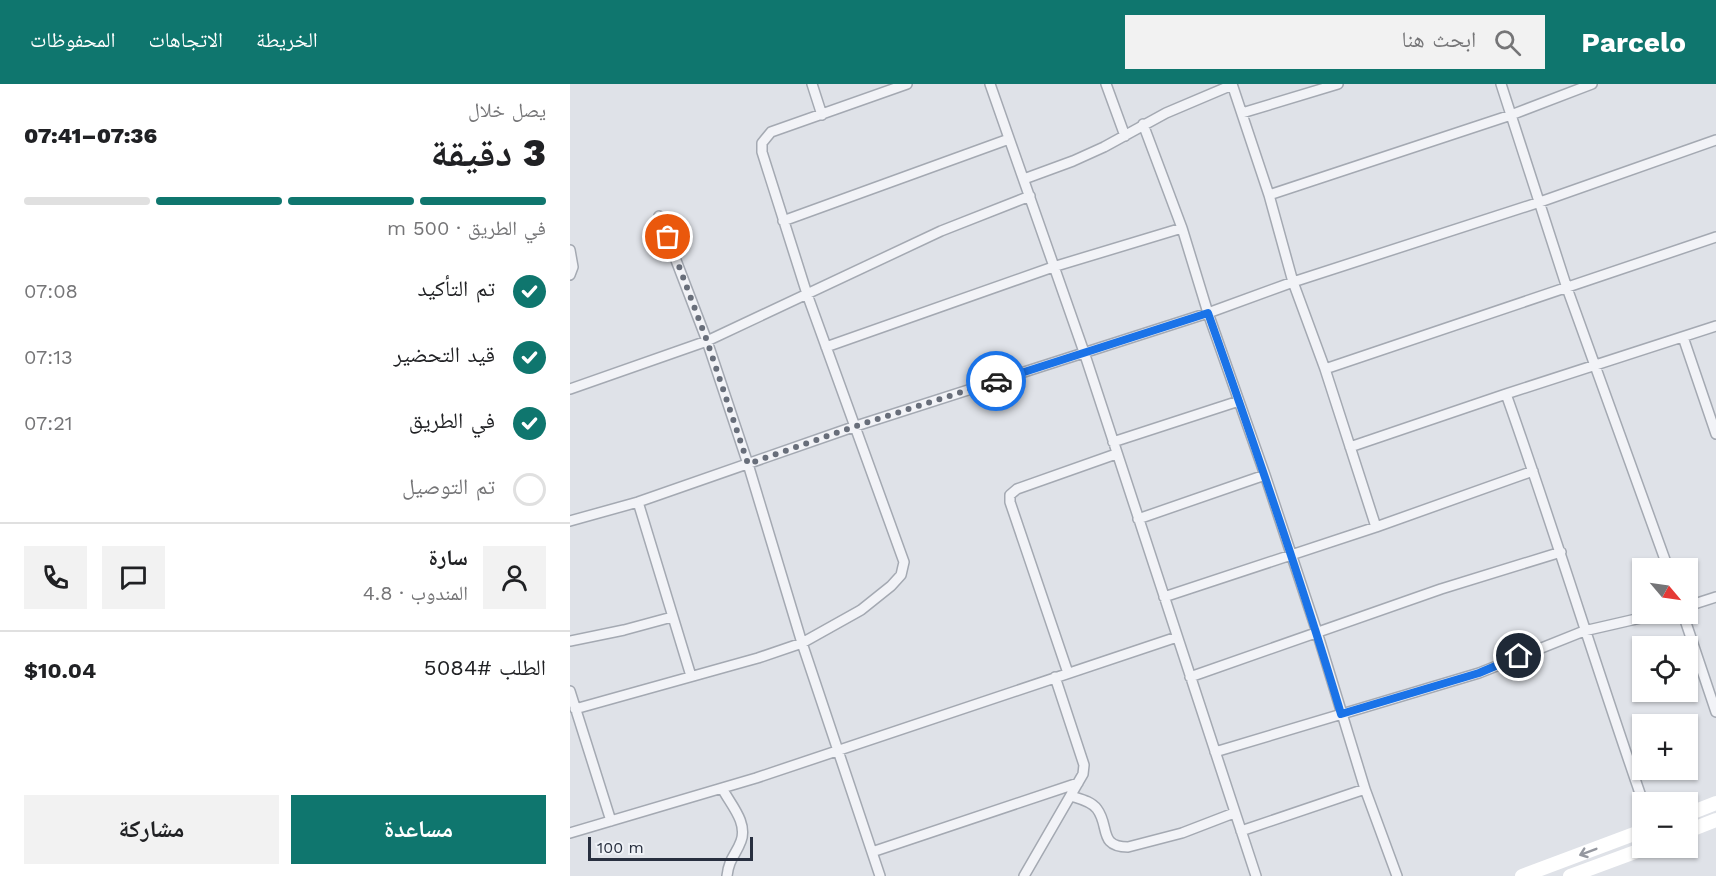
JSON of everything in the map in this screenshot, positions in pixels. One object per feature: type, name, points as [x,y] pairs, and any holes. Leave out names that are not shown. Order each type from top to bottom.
[{"type":"main road","points":[[1698,810],[1716,803]]},
{"type":"main road","points":[[1698,827],[1716,820]]},
{"type":"main road","points":[[1522,876],[1632,835]]},
{"type":"main road","points":[[1570,876],[1587,873],[1632,854]]},
{"type":"street","points":[[812,84],[822,115]]},
{"type":"street","points":[[575,709],[802,643],[861,610],[901,575],[904,562],[807,294],[762,152],[762,143],[771,132],[907,84]]},
{"type":"street","points":[[990,84],[1084,352],[1256,876]]},
{"type":"street","points":[[1106,84],[1125,136]]},
{"type":"street","points":[[1242,113],[1324,86],[1338,84]]},
{"type":"street","points":[[1501,84],[1594,365],[1664,558]]},
{"type":"street","points":[[1269,195],[1511,115],[1592,84]]},
{"type":"street","points":[[1024,179],[1073,161],[1125,136],[1143,124],[1232,85],[1269,195],[1293,282],[1325,369],[1376,527]]},
{"type":"street","points":[[1143,124],[1182,228],[1208,313],[1317,632],[1365,789],[1397,876]]},
{"type":"street","points":[[783,221],[1009,139]]},
{"type":"street","points":[[570,521],[638,502],[856,426],[1208,313],[1293,282],[1540,202],[1716,140]]},
{"type":"street","points":[[570,389],[707,341],[940,231],[1029,196]]},
{"type":"street","points":[[659,216],[707,341],[748,464],[802,643],[880,876]]},
{"type":"street","points":[[826,347],[1053,267],[1182,228]]},
{"type":"street","points":[[1325,369],[1716,237]]},
{"type":"street","points":[[570,250],[573,267],[570,276]]},
{"type":"street","points":[[1350,447],[1716,326]]},
{"type":"street","points":[[1683,337],[1712,412],[1716,434]]},
{"type":"street","points":[[1506,394],[1561,552],[1584,632],[1640,792]]},
{"type":"street","points":[[1113,442],[1239,401]]},
{"type":"street","points":[[1068,673],[1010,502],[1010,495],[1017,489],[1116,454]]},
{"type":"street","points":[[1164,597],[1376,527],[1533,471]]},
{"type":"street","points":[[1138,519],[1265,475]]},
{"type":"street","points":[[638,502],[691,676]]},
{"type":"street","points":[[1190,677],[1441,590],[1561,552]]},
{"type":"street","points":[[1698,603],[1716,597]]},
{"type":"street","points":[[570,641],[672,617]]},
{"type":"street","points":[[1215,752],[1479,673],[1584,632],[1632,620]]},
{"type":"street","points":[[1686,624],[1716,712]]},
{"type":"street","points":[[570,833],[722,788],[1176,637]]},
{"type":"street","points":[[1024,876],[1083,774],[1084,765],[1055,677]]},
{"type":"street","points":[[570,692],[612,821]]},
{"type":"street","points":[[872,852],[1078,783]]},
{"type":"street","points":[[722,788],[743,828],[741,841],[732,854],[727,876]]},
{"type":"street","points":[[1241,831],[1365,789]]},
{"type":"street","points":[[1071,796],[1087,801],[1097,809],[1108,839],[1113,845],[1120,847],[1182,833],[1234,813]]},
{"type":"way so far","points":[[668,237],[707,341],[748,464],[996,381]]},
{"type":"route","points":[[996,381],[1208,313],[1265,475],[1317,632],[1341,714],[1479,673],[1519,656]]}]
